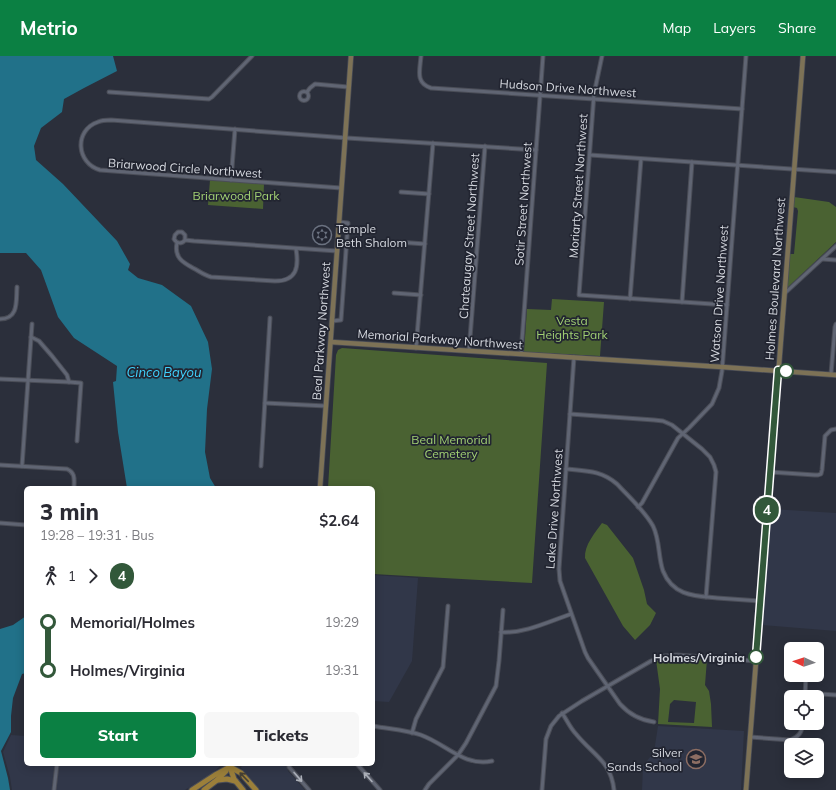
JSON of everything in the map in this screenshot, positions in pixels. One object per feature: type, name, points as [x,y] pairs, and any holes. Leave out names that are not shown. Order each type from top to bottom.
[{"type":"main road","points":[[192,790],[228,766]]},
{"type":"main road","points":[[204,790],[217,780],[229,766]]},
{"type":"main road","points":[[230,766],[234,779],[243,790]]},
{"type":"main road","points":[[231,766],[241,773],[256,790]]},
{"type":"main road","points":[[217,780],[227,779],[236,781]]},
{"type":"street","points":[[109,92],[209,99],[252,56]]},
{"type":"street","name":"Beal Parkway Northwest","points":[[320,486],[350,56]]},
{"type":"street","name":"Hudson Drive Northwest","points":[[421,56],[420,77],[423,84],[431,88],[742,109]]},
{"type":"street","name":"Sotir Street Northwest","points":[[521,354],[544,56]]},
{"type":"street","name":"Moriarty Street Northwest","points":[[602,56],[594,98],[579,295],[630,299]]},
{"type":"street","name":"Watson Drive Northwest","points":[[638,507],[678,438],[712,404],[719,388],[727,305],[746,56]]},
{"type":"street","name":"Holmes Boulevard Northwest","points":[[746,790],[803,56]]},
{"type":"street","points":[[306,92],[315,84],[348,87]]},
{"type":"street","name":"Briarwood Circle Northwest","points":[[341,188],[100,170],[93,168],[82,155],[82,138],[87,129],[97,122],[106,120],[536,150]]},
{"type":"street","points":[[231,180],[234,129]]},
{"type":"street","points":[[416,348],[433,143]]},
{"type":"street","name":"Chateaugay Street Northwest","points":[[469,351],[484,146]]},
{"type":"street","points":[[590,155],[836,172]]},
{"type":"street","points":[[641,159],[630,299],[727,305]]},
{"type":"street","points":[[682,302],[692,162]]},
{"type":"street","points":[[401,192],[429,194]]},
{"type":"street","points":[[332,320],[341,320],[348,224],[339,222]]},
{"type":"street","points":[[185,240],[186,238],[182,232],[178,232],[174,235],[174,239],[177,243],[176,250],[180,258],[184,263],[211,277],[275,281],[284,280],[293,276],[297,257],[296,249]]},
{"type":"street","points":[[177,243],[182,243],[185,240],[337,251]]},
{"type":"street","points":[[398,242],[425,244]]},
{"type":"street","points":[[784,294],[836,246]]},
{"type":"street","points":[[822,259],[836,260]]},
{"type":"street","points":[[290,278],[294,282]]},
{"type":"street","points":[[0,319],[6,319],[14,313],[17,287]]},
{"type":"street","points":[[394,293],[421,295]]},
{"type":"street","points":[[260,466],[270,318]]},
{"type":"street","points":[[22,466],[32,324]]},
{"type":"street","points":[[833,374],[836,324]]},
{"type":"street","points":[[31,337],[39,341],[52,356],[67,375],[69,382]]},
{"type":"street","name":"Memorial Parkway Northwest","points":[[330,342],[833,374]]},
{"type":"street","name":"Lake Drive Northwest","points":[[574,357],[559,569],[560,581],[588,658],[620,704],[630,713],[642,719],[654,722]]},
{"type":"street","points":[[0,378],[81,383],[77,441]]},
{"type":"street","points":[[265,403],[326,406]]},
{"type":"street","points":[[570,414],[659,420],[672,425],[710,456],[715,468],[706,597]]},
{"type":"street","points":[[770,472],[815,476],[821,474],[825,436],[831,430],[836,428]]},
{"type":"street","points":[[0,465],[67,469],[74,475],[74,486]]},
{"type":"street","points":[[566,470],[593,471],[602,474],[617,484],[649,520],[654,530],[664,572],[669,582],[682,592],[693,596],[760,601]]},
{"type":"street","points":[[0,523],[24,525]]},
{"type":"street","points":[[412,733],[416,719],[443,667],[448,606]]},
{"type":"street","points":[[425,790],[429,784],[458,755],[496,686],[503,610]]},
{"type":"street","points":[[501,632],[513,633],[523,631],[571,614]]},
{"type":"street","points":[[542,790],[546,739],[551,726],[562,713],[659,657],[677,655],[756,661]]},
{"type":"street","points":[[824,694],[836,695]]},
{"type":"street","points":[[562,713],[576,734],[605,764],[612,775],[614,790]]},
{"type":"street","points":[[375,726],[424,736],[474,762],[492,760]]},
{"type":"street","points":[[750,737],[790,740],[798,736],[802,730]]},
{"type":"street","points":[[54,790],[57,766]]},
{"type":"street","points":[[289,766],[309,790]]},
{"type":"street","points":[[359,766],[380,790]]},
{"type":"shaded area","points":[[772,509],[836,513],[836,631],[761,625]]},
{"type":"shaded area","points":[[375,575],[418,578],[412,661],[389,702],[375,701]]},
{"type":"shaded area","name":"Silver Sands School","points":[[658,726],[744,731],[741,790],[642,790],[643,766],[654,752]]},
{"type":"shaded area","points":[[11,735],[24,736],[24,766],[55,766],[52,790],[12,790],[3,752]]},
{"type":"shaded area","points":[[59,766],[220,766],[215,771],[185,790],[56,790]]},
{"type":"shaded area","points":[[242,766],[287,766],[288,771],[305,790],[260,790],[241,768]]},
{"type":"green space","name":"Briarwood Park","points":[[210,180],[264,184],[263,209],[208,205]]},
{"type":"green space","points":[[794,197],[829,202],[836,207],[836,242],[787,288],[790,254],[794,254],[798,211],[797,208],[793,207]]},
{"type":"green space","name":"Vesta Heights Park","points":[[552,299],[604,302],[600,356],[524,352],[527,309],[551,310]]},
{"type":"green space","name":"Beal Memorial Cemetery","points":[[342,348],[547,363],[532,583],[375,574],[375,486],[328,486],[336,355],[338,350]]},
{"type":"green space","points":[[602,523],[607,525],[633,558],[644,590],[647,604],[656,613],[650,625],[635,640],[623,626],[585,558],[586,548]]},
{"type":"green space","points":[[677,656],[707,659],[705,685],[709,691],[712,727],[658,724],[660,689],[656,660],[665,657]],"holes":[[[674,700],[696,702],[694,723],[668,722],[670,704]]]},
{"type":"water","name":"Cinco Bayou","points":[[0,56],[113,56],[117,71],[64,99],[62,112],[41,128],[34,146],[36,160],[63,184],[117,241],[130,264],[128,270],[138,278],[162,285],[191,306],[208,342],[212,369],[207,409],[205,452],[210,478],[215,486],[127,486],[118,432],[113,382],[116,381],[117,366],[74,338],[58,317],[41,270],[26,253],[0,253]]},
{"type":"water","points":[[24,617],[24,674],[22,674],[13,698],[11,732],[1,751],[10,790],[0,790],[0,629],[13,625]]},
{"type":"bus line","name":"4","points":[[756,657],[778,370],[786,371]]},
{"type":"place","name":"Temple Beth Shalom","points":[[322,235]]},
{"type":"place","name":"Holmes/Virginia","points":[[756,657]]},
{"type":"place","name":"Silver Sands School","points":[[696,759]]}]
